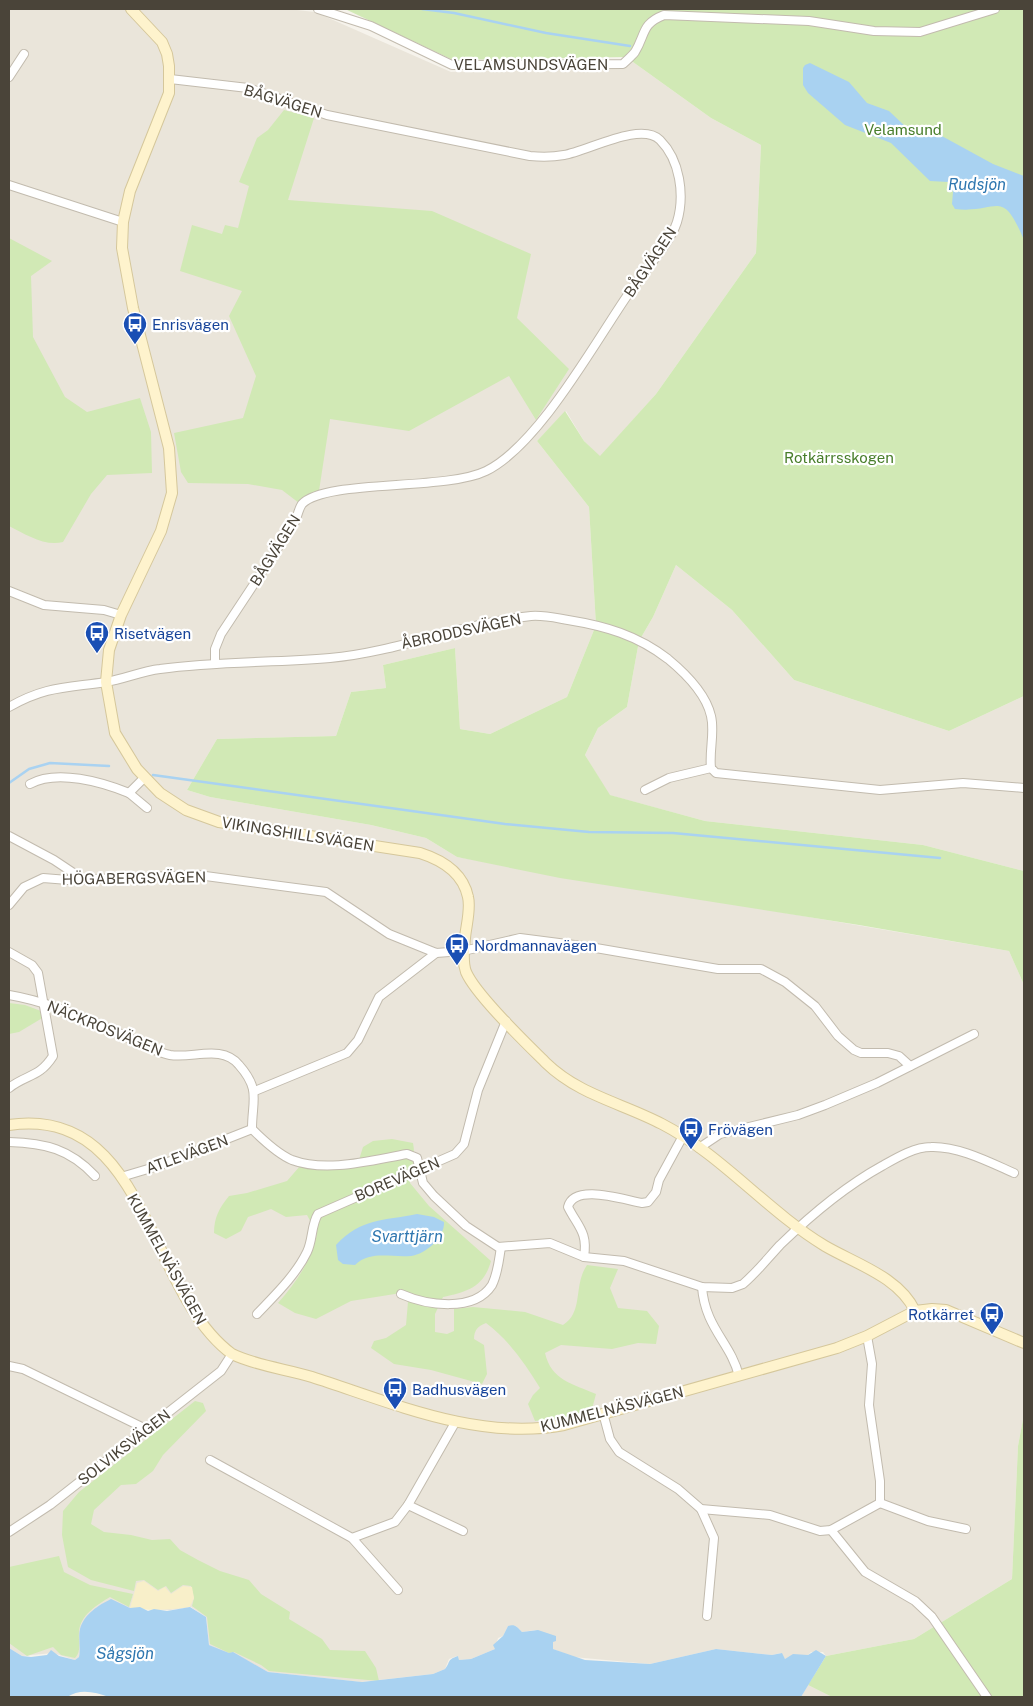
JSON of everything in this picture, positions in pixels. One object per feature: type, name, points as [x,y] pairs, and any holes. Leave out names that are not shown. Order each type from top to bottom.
[{"type":"street","name":"VIKINGSHILLSVÄGEN","points":[[131,9],[162,42],[168,54],[170,79],[166,105],[136,173],[123,222],[122,248],[128,286],[169,448],[172,492],[160,531],[121,614],[109,650],[106,682],[112,722],[118,739],[131,762],[144,778],[176,805],[219,822],[420,853],[434,857],[454,871],[464,885],[468,898],[463,951],[466,970],[470,980],[506,1021],[555,1071],[577,1088],[661,1124],[682,1136],[798,1229],[902,1290],[915,1311]]},
{"type":"street","name":"VELAMSUNDSVÄGEN","points":[[318,9],[371,26],[452,65],[461,65],[623,64],[634,53],[644,29],[651,20],[664,15],[809,21],[874,30],[920,32],[995,9]]},
{"type":"street","points":[[9,77],[24,54]]},
{"type":"street","name":"BÅGVÄGEN","points":[[170,79],[248,88],[327,115],[537,156],[564,155],[635,133],[650,134],[661,140],[670,153],[676,165],[680,187],[678,219],[668,242],[629,292],[547,413],[515,452],[485,472],[466,478],[415,485],[343,489],[318,496],[302,504],[295,522],[221,634],[215,649],[215,664]]},
{"type":"street","points":[[9,186],[123,222]]},
{"type":"street","points":[[9,591],[44,605],[104,610],[121,614]]},
{"type":"street","name":"ÅBRODDSVÄGEN","points":[[9,707],[35,694],[53,688],[106,682],[159,669],[333,658],[533,616],[591,623],[622,632],[653,648],[690,680],[707,703],[711,717],[711,768]]},
{"type":"street","points":[[645,790],[670,778],[711,768],[716,774],[880,790],[963,783],[1024,788]]},
{"type":"street","points":[[30,784],[49,778],[76,780],[109,786],[129,793],[147,808]]},
{"type":"street","points":[[129,793],[144,778]]},
{"type":"street","points":[[9,836],[54,860],[81,878]]},
{"type":"street","name":"HÖGABERGSVÄGEN","points":[[9,905],[20,891],[34,881],[43,878],[198,875],[326,892],[389,934],[436,953],[463,951]]},
{"type":"street","points":[[463,951],[520,938],[590,947],[718,969],[761,969],[785,982],[815,1006],[849,1047],[861,1053],[888,1053],[899,1056],[910,1066]]},
{"type":"street","points":[[9,952],[32,965],[38,973],[53,1056],[46,1067],[36,1075],[16,1082],[9,1088]]},
{"type":"street","points":[[436,953],[379,997],[358,1040],[347,1053],[255,1092],[252,1129],[291,1160],[319,1165],[360,1162],[407,1154],[417,1158],[423,1183],[448,1211],[485,1240],[501,1247],[550,1243],[584,1257],[624,1261],[702,1287],[732,1288],[743,1284],[798,1229],[832,1199],[868,1174],[917,1149],[931,1147],[948,1149],[981,1159],[1014,1173]]},
{"type":"street","name":"NÄCKROSVÄGEN","points":[[9,994],[44,1003],[118,1032],[158,1052],[180,1056],[212,1053],[230,1058],[239,1064],[255,1092]]},
{"type":"street","name":"BOREVÄGEN","points":[[257,1314],[307,1253],[313,1234],[314,1220],[318,1214],[455,1154],[464,1144],[478,1090],[506,1021]]},
{"type":"street","points":[[699,1148],[720,1134],[817,1108],[910,1066],[974,1034]]},
{"type":"street","name":"KUMMELNÄSVÄGEN","points":[[9,1125],[47,1124],[72,1132],[102,1151],[121,1177],[193,1310],[212,1337],[232,1354],[250,1361],[311,1377],[391,1404],[456,1421],[508,1429],[564,1425],[837,1348],[866,1336],[915,1311],[946,1310],[1024,1343]]},
{"type":"street","name":"ATLEVÄGEN","points":[[121,1177],[167,1163],[252,1129]]},
{"type":"street","points":[[584,1257],[586,1245],[584,1231],[568,1207],[570,1201],[576,1196],[587,1193],[642,1203],[648,1202],[653,1197],[662,1174],[682,1136]]},
{"type":"street","points":[[9,1142],[40,1145],[63,1151],[83,1164],[95,1176]]},
{"type":"street","points":[[401,1294],[413,1299],[444,1303],[469,1301],[480,1296],[492,1285],[497,1272],[501,1247]]},
{"type":"street","points":[[702,1287],[708,1318],[736,1366],[739,1376]]},
{"type":"street","points":[[866,1336],[872,1364],[869,1405],[880,1482],[880,1502]]},
{"type":"street","name":"SOLVIKSVÄGEN","points":[[9,1532],[50,1505],[148,1430],[221,1371],[232,1354]]},
{"type":"street","points":[[9,1366],[32,1373],[148,1430]]},
{"type":"street","points":[[603,1414],[610,1439],[619,1452],[678,1489],[701,1509],[714,1538],[707,1616]]},
{"type":"street","points":[[352,1538],[395,1522],[408,1505],[456,1421]]},
{"type":"street","points":[[210,1460],[352,1538],[398,1590]]},
{"type":"street","points":[[880,1502],[928,1521],[966,1529]]},
{"type":"street","points":[[701,1509],[770,1515],[820,1531],[831,1530],[880,1502]]},
{"type":"street","points":[[408,1505],[463,1531]]},
{"type":"street","points":[[831,1530],[865,1572],[915,1601],[932,1617],[987,1697]]},
{"type":"shaded area","points":[[9,9],[288,9],[315,12],[451,72],[605,67],[626,57],[711,118],[761,145],[756,253],[656,394],[600,457],[584,441],[566,411],[537,441],[589,507],[596,625],[567,697],[490,734],[460,729],[455,648],[383,665],[386,688],[351,692],[336,736],[217,739],[187,790],[210,797],[371,825],[426,838],[457,857],[1009,951],[1024,985],[1024,1414],[1018,1446],[1012,1579],[914,1639],[826,1656],[823,1652],[811,1652],[808,1655],[785,1659],[781,1653],[772,1655],[716,1649],[650,1664],[573,1657],[553,1649],[553,1642],[535,1630],[522,1632],[516,1626],[508,1626],[503,1636],[498,1638],[495,1649],[471,1659],[459,1660],[458,1656],[449,1659],[445,1669],[433,1674],[361,1682],[268,1672],[233,1653],[229,1654],[209,1645],[206,1617],[191,1607],[170,1610],[130,1608],[119,1604],[81,1648],[79,1657],[75,1660],[53,1653],[22,1656],[9,1648]]},
{"type":"shaded area","points":[[676,565],[732,610],[794,680],[949,731],[1024,696],[1024,871],[923,845],[705,821],[609,795],[585,755],[598,728],[627,707],[639,641],[653,617]]},
{"type":"shaded area","points":[[808,1685],[832,1697],[801,1697]]},
{"type":"green space","name":"Rotkärrsskogen","points":[[345,9],[1024,9],[1024,696],[949,731],[794,680],[732,610],[676,565],[653,617],[639,641],[627,707],[598,728],[585,755],[610,795],[705,821],[923,845],[1024,871],[1024,985],[1009,951],[859,925],[560,878],[457,857],[426,838],[371,825],[210,797],[187,790],[217,739],[336,736],[351,692],[386,688],[383,665],[455,648],[460,729],[490,734],[567,697],[596,625],[589,507],[537,441],[565,411],[584,441],[600,456],[656,394],[756,253],[761,145],[711,118],[626,57],[453,60]]},
{"type":"green space","points":[[284,110],[314,118],[288,200],[432,211],[531,254],[517,318],[569,369],[536,420],[509,376],[409,431],[330,419],[319,491],[299,503],[282,490],[248,484],[188,483],[181,472],[174,433],[243,418],[256,376],[229,316],[242,291],[180,271],[192,225],[222,234],[225,225],[238,228],[249,186],[239,182],[257,138],[268,130]]},
{"type":"green space","points":[[9,238],[52,261],[31,276],[33,337],[65,397],[87,412],[140,398],[151,432],[152,473],[107,475],[91,494],[63,542],[49,543],[42,541],[9,526]]},
{"type":"green space","points":[[9,1003],[25,1005],[41,1011],[44,1017],[19,1032],[9,1034]]},
{"type":"green space","points":[[392,1139],[413,1143],[414,1158],[410,1183],[429,1206],[491,1261],[484,1277],[473,1287],[460,1293],[443,1297],[435,1314],[435,1332],[447,1334],[454,1331],[454,1309],[473,1307],[525,1312],[563,1325],[574,1313],[580,1281],[587,1265],[618,1269],[610,1288],[618,1308],[647,1311],[659,1326],[656,1344],[638,1343],[612,1349],[561,1345],[545,1353],[552,1369],[564,1380],[596,1394],[592,1409],[563,1418],[535,1421],[528,1404],[540,1388],[516,1353],[486,1323],[477,1329],[474,1336],[474,1339],[484,1345],[487,1374],[482,1384],[431,1370],[394,1364],[371,1348],[374,1341],[386,1338],[406,1325],[408,1302],[401,1293],[351,1301],[316,1319],[295,1313],[278,1303],[302,1271],[311,1254],[317,1234],[307,1215],[286,1217],[271,1209],[248,1217],[241,1231],[226,1239],[214,1233],[218,1213],[229,1196],[247,1193],[287,1181],[300,1166],[357,1166],[363,1147],[373,1141]]},
{"type":"green space","points":[[195,1401],[203,1403],[206,1411],[163,1455],[153,1471],[136,1484],[121,1485],[94,1510],[91,1524],[104,1532],[152,1540],[170,1539],[180,1550],[198,1560],[220,1571],[249,1580],[261,1594],[290,1612],[289,1619],[322,1639],[330,1650],[365,1651],[376,1668],[379,1681],[269,1671],[234,1652],[229,1653],[210,1644],[207,1617],[192,1606],[194,1598],[191,1586],[183,1585],[171,1593],[166,1586],[158,1590],[144,1580],[136,1581],[134,1591],[91,1580],[68,1567],[62,1535],[63,1511],[79,1492]]},
{"type":"green space","points":[[1024,1414],[1024,1697],[832,1697],[808,1685],[826,1656],[914,1639],[1012,1579],[1018,1446]]},
{"type":"green space","points":[[59,1556],[64,1572],[90,1585],[133,1594],[129,1607],[110,1597],[90,1611],[82,1620],[80,1626],[79,1649],[75,1658],[61,1655],[53,1647],[27,1656],[9,1643],[9,1567]]},
{"type":"sand","points":[[144,1581],[158,1591],[165,1587],[171,1594],[183,1586],[192,1587],[194,1598],[190,1607],[160,1610],[130,1608],[137,1583]]},
{"type":"water","name":"Rudsjön","points":[[810,63],[849,82],[867,103],[889,111],[907,128],[940,135],[993,164],[1024,176],[1024,240],[1010,213],[1004,208],[997,206],[970,210],[955,209],[952,204],[953,192],[948,182],[930,181],[891,143],[845,125],[808,93],[803,85],[803,68]]},
{"type":"water","name":"Svarttjärn","points":[[417,1214],[434,1217],[444,1222],[438,1239],[423,1252],[411,1256],[374,1256],[361,1260],[355,1265],[343,1264],[338,1260],[336,1245],[354,1230],[373,1222]]},
{"type":"water","name":"Sågsjön","points":[[111,1599],[130,1608],[140,1607],[148,1611],[154,1609],[167,1611],[190,1607],[206,1617],[209,1645],[229,1653],[233,1652],[268,1672],[362,1682],[433,1674],[445,1669],[454,1657],[458,1656],[459,1660],[471,1659],[495,1649],[493,1645],[503,1636],[510,1625],[516,1626],[522,1632],[538,1630],[556,1636],[556,1641],[553,1642],[553,1649],[585,1660],[650,1664],[716,1649],[772,1655],[782,1653],[785,1659],[793,1654],[808,1655],[816,1650],[826,1656],[801,1697],[109,1697],[93,1692],[77,1692],[67,1697],[9,1697],[9,1648],[22,1656],[31,1657],[47,1655],[51,1650],[59,1656],[75,1660],[79,1657],[79,1632],[82,1624],[92,1611]]},
{"type":"waterway","points":[[422,9],[454,13],[546,33],[630,46]]},
{"type":"waterway","points":[[9,783],[29,769],[50,763],[109,766]]},
{"type":"waterway","points":[[153,775],[505,824],[589,832],[673,833],[940,858]]},
{"type":"place","name":"Enrisvägen","points":[[135,345]]},
{"type":"place","name":"Risetvägen","points":[[97,654]]},
{"type":"place","name":"Nordmannavägen","points":[[457,966]]},
{"type":"place","name":"Frövägen","points":[[691,1150]]},
{"type":"place","name":"Rotkärret","points":[[992,1335]]},
{"type":"place","name":"Badhusvägen","points":[[395,1410]]},
{"type":"park label","name":"Velamsund","points":[[903,129]]}]
